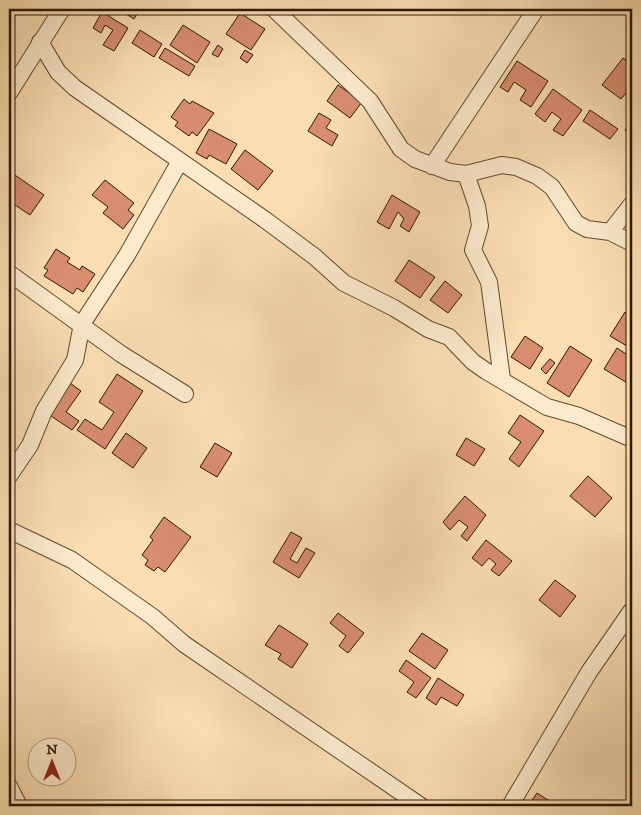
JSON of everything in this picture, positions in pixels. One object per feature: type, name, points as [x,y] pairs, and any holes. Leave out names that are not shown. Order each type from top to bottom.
[{"type":"street","points":[[9,93],[62,9]]},
{"type":"street","points":[[274,9],[370,101],[401,149],[432,166],[466,174],[502,165],[516,167],[537,176],[552,187],[576,224],[582,227],[610,232],[632,243]]},
{"type":"street","points":[[432,166],[536,9]]},
{"type":"street","points":[[40,42],[58,72],[75,88],[264,219],[315,257],[344,283],[394,308],[428,329],[449,337],[472,362],[547,407],[579,416],[632,439]]},
{"type":"street","points":[[9,476],[30,445],[41,416],[75,360],[82,324],[127,255],[180,161]]},
{"type":"street","points":[[466,174],[477,206],[480,226],[472,250],[489,282],[502,379]]},
{"type":"street","points":[[610,232],[632,204]]},
{"type":"street","points":[[9,273],[121,354],[185,394]]},
{"type":"street","points":[[9,530],[72,560],[152,617],[184,644],[422,806]]},
{"type":"street","points":[[510,806],[590,672],[632,610]]},
{"type":"street","points":[[9,786],[19,806]]},
{"type":"building","points":[[118,9],[140,9],[134,19]]},
{"type":"building","points":[[102,12],[128,28],[114,51],[103,45],[113,30],[105,25],[101,33],[93,28]]},
{"type":"building","points":[[240,13],[265,29],[251,50],[226,34]]},
{"type":"building","points":[[183,25],[210,42],[197,63],[170,45]]},
{"type":"building","points":[[140,30],[162,44],[154,57],[132,43]]},
{"type":"building","points":[[218,45],[223,49],[218,57],[212,54]]},
{"type":"building","points":[[165,48],[195,66],[189,76],[159,58]]},
{"type":"building","points":[[245,50],[253,55],[247,63],[240,58]]},
{"type":"building","points":[[623,58],[632,65],[632,98],[626,93],[621,99],[602,85]]},
{"type":"building","points":[[517,61],[548,81],[531,107],[520,100],[526,90],[514,82],[508,92],[500,87]]},
{"type":"building","points":[[338,85],[362,102],[350,118],[327,101]]},
{"type":"building","points":[[553,89],[582,110],[563,136],[553,130],[561,119],[552,112],[545,122],[535,114]]},
{"type":"building","points":[[184,99],[190,104],[192,101],[214,113],[197,136],[192,132],[189,136],[175,126],[178,122],[171,117]]},
{"type":"building","points":[[590,110],[618,129],[610,139],[583,121]]},
{"type":"building","points":[[319,113],[331,120],[326,128],[338,135],[332,146],[308,131]]},
{"type":"building","points":[[632,121],[632,135],[625,130]]},
{"type":"building","points":[[209,129],[237,144],[226,164],[209,155],[207,159],[196,153]]},
{"type":"building","points":[[245,150],[273,171],[258,190],[231,169]]},
{"type":"building","points":[[9,171],[44,195],[30,215],[9,201]]},
{"type":"building","points":[[105,180],[134,203],[128,210],[134,215],[123,229],[103,213],[108,207],[92,195]]},
{"type":"building","points":[[392,195],[420,212],[409,232],[400,226],[404,219],[398,212],[389,229],[377,222]]},
{"type":"building","points":[[56,249],[70,258],[67,262],[80,270],[82,266],[95,274],[83,292],[77,288],[73,294],[44,276],[48,270],[44,268]]},
{"type":"building","points":[[409,260],[435,277],[420,298],[395,281]]},
{"type":"building","points":[[445,281],[462,295],[448,313],[430,300]]},
{"type":"building","points":[[625,312],[632,317],[632,325],[627,333],[632,336],[632,349],[610,336]]},
{"type":"building","points":[[525,336],[543,348],[530,369],[511,357]]},
{"type":"building","points":[[570,346],[592,360],[569,397],[547,383]]},
{"type":"building","points":[[617,348],[632,358],[632,379],[629,384],[604,369]]},
{"type":"building","points":[[550,359],[555,363],[546,374],[541,369]]},
{"type":"building","points":[[117,374],[143,391],[105,449],[77,430],[85,419],[102,430],[114,412],[99,402]]},
{"type":"building","points":[[70,383],[81,391],[66,412],[79,421],[72,430],[48,414]]},
{"type":"building","points":[[520,415],[544,431],[519,467],[509,459],[521,442],[508,433]]},
{"type":"building","points":[[126,433],[147,448],[133,468],[112,453]]},
{"type":"building","points":[[466,438],[485,449],[474,466],[456,455]]},
{"type":"building","points":[[215,443],[232,453],[217,477],[200,467]]},
{"type":"building","points":[[588,476],[612,498],[595,517],[570,496]]},
{"type":"building","points":[[465,496],[486,515],[467,541],[461,536],[468,527],[459,520],[450,530],[443,522]]},
{"type":"building","points":[[164,517],[191,537],[165,572],[158,567],[154,571],[145,565],[148,560],[142,555],[153,540],[150,537]]},
{"type":"building","points":[[291,532],[302,538],[290,559],[297,563],[306,548],[315,553],[299,578],[273,562]]},
{"type":"building","points":[[486,540],[512,561],[499,576],[491,570],[496,564],[489,558],[482,566],[472,558]]},
{"type":"building","points":[[555,580],[576,596],[560,617],[539,600]]},
{"type":"building","points":[[338,613],[364,633],[348,653],[339,646],[346,636],[330,623]]},
{"type":"building","points":[[279,625],[308,644],[292,668],[278,659],[281,654],[265,645]]},
{"type":"building","points":[[422,633],[448,650],[435,669],[409,651]]},
{"type":"building","points":[[406,660],[431,678],[416,698],[407,692],[414,682],[399,671]]},
{"type":"building","points":[[438,678],[464,695],[457,706],[441,697],[436,705],[426,698]]},
{"type":"building","points":[[537,793],[548,800],[545,806],[528,806]]}]
